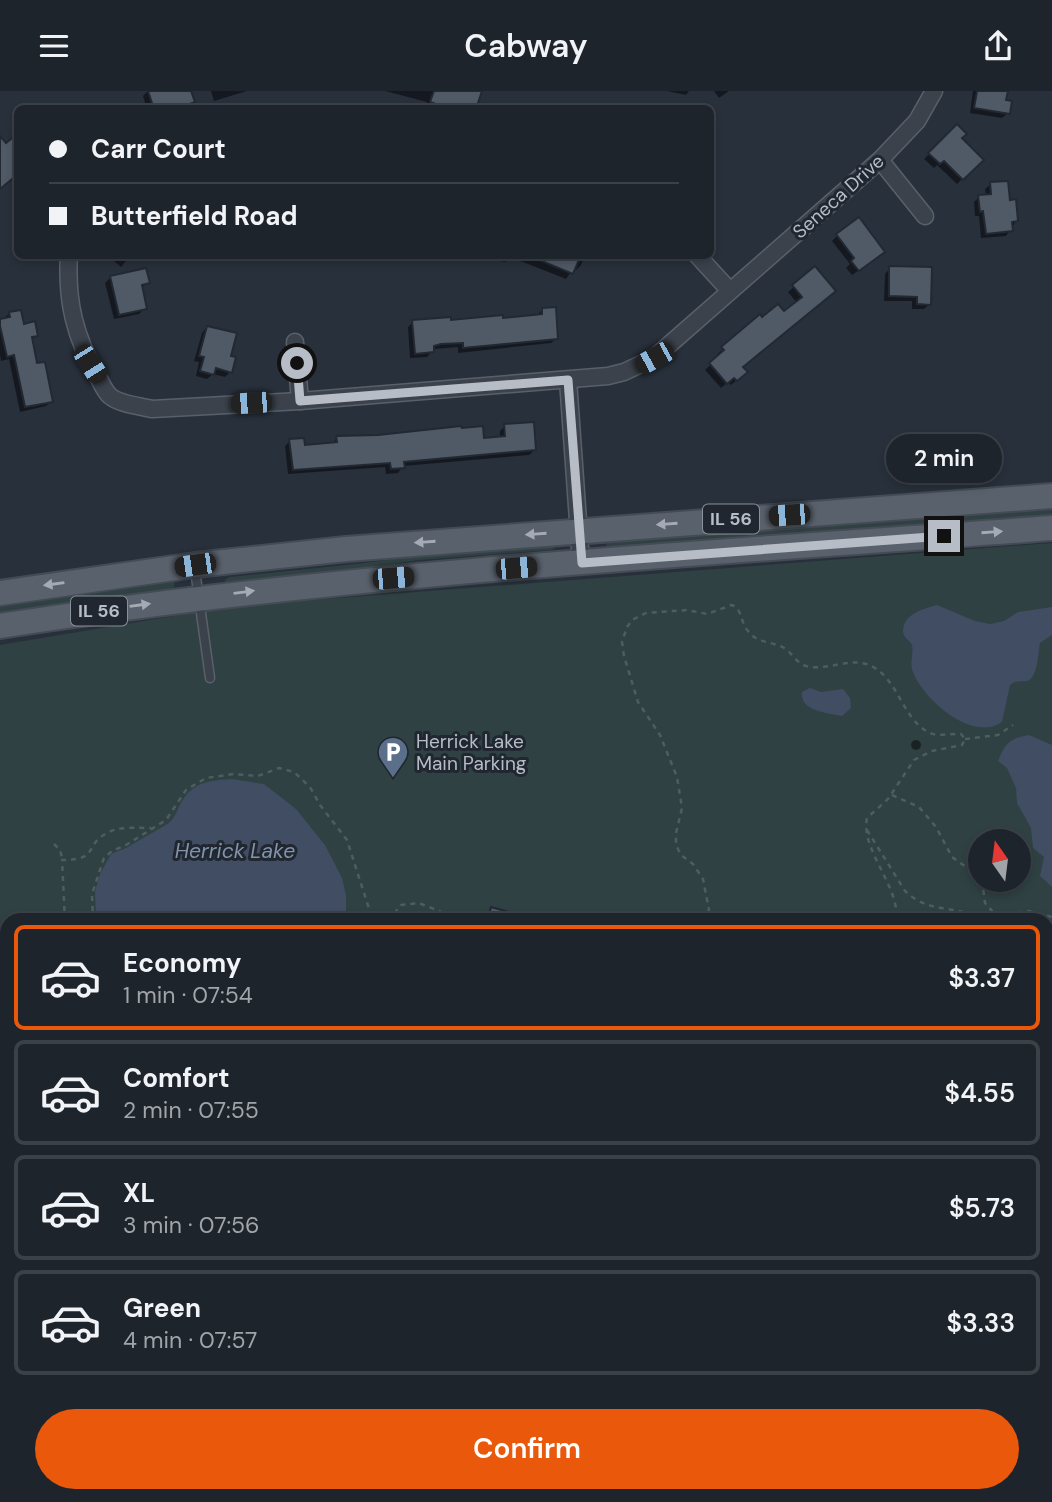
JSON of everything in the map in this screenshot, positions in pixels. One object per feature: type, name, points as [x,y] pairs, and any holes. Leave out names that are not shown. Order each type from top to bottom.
[{"type":"main road","name":"IL 56","points":[[0,593],[195,565],[346,549],[1052,495]]},
{"type":"main road","name":"IL 56","points":[[0,626],[198,598],[369,580],[1052,528]]},
{"type":"street","name":"Seneca Drive","points":[[69,259],[67,285],[77,335],[90,364],[110,396],[152,409],[300,401],[608,376],[624,372],[654,358],[880,160],[917,121],[934,91]]},
{"type":"street","points":[[880,160],[925,216]]},
{"type":"street","points":[[701,259],[730,291]]},
{"type":"street","points":[[295,342],[300,401]]},
{"type":"street","points":[[568,380],[582,563]]},
{"type":"lane","points":[[195,565],[210,678]]},
{"type":"path","points":[[707,913],[709,909],[703,879],[693,864],[681,855],[676,845],[682,808],[677,777],[660,735],[638,702],[624,656],[623,635],[632,620],[654,611],[687,610],[707,614],[728,605],[735,606],[745,628],[755,638],[784,648],[805,665],[869,665],[887,679],[907,711],[930,733],[958,733],[965,739],[998,735],[1013,725]]},
{"type":"path","points":[[897,913],[865,822],[871,813],[892,795],[914,760],[925,753],[962,745],[965,739]]},
{"type":"path","points":[[93,913],[92,894],[104,859],[112,851],[154,828],[172,814],[186,790],[206,778],[233,774],[258,776],[273,769],[295,772],[310,787],[320,805],[347,840],[370,913]]},
{"type":"path","points":[[892,795],[919,807],[936,827],[952,857],[968,869]]},
{"type":"path","points":[[866,827],[912,898],[937,909],[964,913]]},
{"type":"path","points":[[62,860],[79,860],[85,857],[108,832],[123,828],[154,828]]},
{"type":"path","points":[[54,843],[60,850],[62,860],[65,913]]},
{"type":"path","points":[[983,893],[985,903],[993,912],[998,913]]},
{"type":"path","points":[[414,896],[415,903]]},
{"type":"path","points":[[394,913],[401,905],[415,903],[442,913]]},
{"type":"path","points":[[1011,913],[1035,913]]},
{"type":"shaded area","points":[[1052,504],[1052,520],[607,550],[606,541]]},
{"type":"shaded area","points":[[555,543],[554,549],[551,550],[419,560],[289,580],[226,584],[225,580],[230,577],[365,563],[494,545]]},
{"type":"shaded area","points":[[1052,543],[1052,913],[0,913],[0,645],[234,606]]},
{"type":"shaded area","points":[[175,580],[173,592],[0,618],[0,601]]},
{"type":"water","points":[[937,605],[975,621],[990,624],[1004,621],[1018,612],[1052,607],[1052,635],[1040,643],[1031,679],[1010,685],[1002,722],[990,727],[963,723],[938,705],[918,683],[912,669],[912,645],[903,632],[904,626],[910,616]]},
{"type":"water","points":[[810,688],[821,692],[843,689],[850,698],[851,708],[842,716],[810,707],[802,698],[802,692]]},
{"type":"water","points":[[1029,735],[1052,745],[1052,887],[1040,876],[1044,857],[1033,848],[1031,828],[1017,803],[1016,788],[1007,768],[998,761],[1009,742]]},
{"type":"water","name":"Herrick Lake","points":[[232,779],[264,784],[296,809],[325,845],[342,878],[346,913],[96,913],[95,891],[100,874],[111,854],[169,823],[189,792],[212,781]]},
{"type":"building","points":[[148,91],[191,91],[195,102],[187,105],[153,105]]},
{"type":"building","points":[[434,91],[482,91],[477,105],[439,105],[430,102]]},
{"type":"building","points":[[977,91],[1008,91],[1006,100],[1012,101],[1010,114],[974,108]]},
{"type":"building","points":[[957,124],[967,134],[962,138],[984,160],[963,180],[944,161],[940,164],[928,153]]},
{"type":"building","points":[[0,136],[6,143],[14,136],[14,177],[0,189]]},
{"type":"building","points":[[1008,181],[1010,200],[1016,199],[1018,221],[1012,222],[1013,231],[986,234],[978,195],[991,194],[990,182]]},
{"type":"building","points":[[859,217],[885,252],[859,271],[851,261],[854,258],[836,234]]},
{"type":"building","points":[[537,259],[579,259],[573,274]]},
{"type":"building","points":[[815,266],[836,291],[743,367],[748,372],[737,381],[734,378],[727,384],[709,363],[724,350],[721,347],[760,314],[762,317],[778,304],[784,311],[802,297],[792,285]]},
{"type":"building","points":[[889,266],[932,267],[931,305],[917,304],[917,297],[889,296]]},
{"type":"building","points":[[146,268],[150,283],[142,285],[147,309],[119,315],[110,276]]},
{"type":"building","points":[[556,307],[558,339],[463,348],[463,343],[441,344],[434,346],[434,352],[415,354],[412,320],[451,317],[451,320],[503,315],[503,318],[542,314],[542,308]]},
{"type":"building","points":[[21,310],[24,324],[35,321],[38,336],[32,337],[37,363],[45,362],[53,402],[25,407],[14,355],[7,357],[0,319],[10,317],[9,312]]},
{"type":"building","points":[[207,326],[237,333],[231,356],[236,357],[232,373],[216,368],[214,375],[200,371],[204,357],[199,356]]},
{"type":"building","points":[[534,422],[536,450],[404,462],[405,468],[391,469],[390,463],[293,470],[289,439],[304,438],[305,445],[337,442],[336,436],[378,435],[461,426],[483,426],[484,438],[505,436],[504,424]]},
{"type":"building","points":[[491,907],[509,912],[509,913],[489,913]]},
{"type":"place","name":"Herrick Lake Main Parking","points":[[393,779]]},
{"type":"route","points":[[297,363],[300,401],[568,380],[582,563],[944,536]]}]
